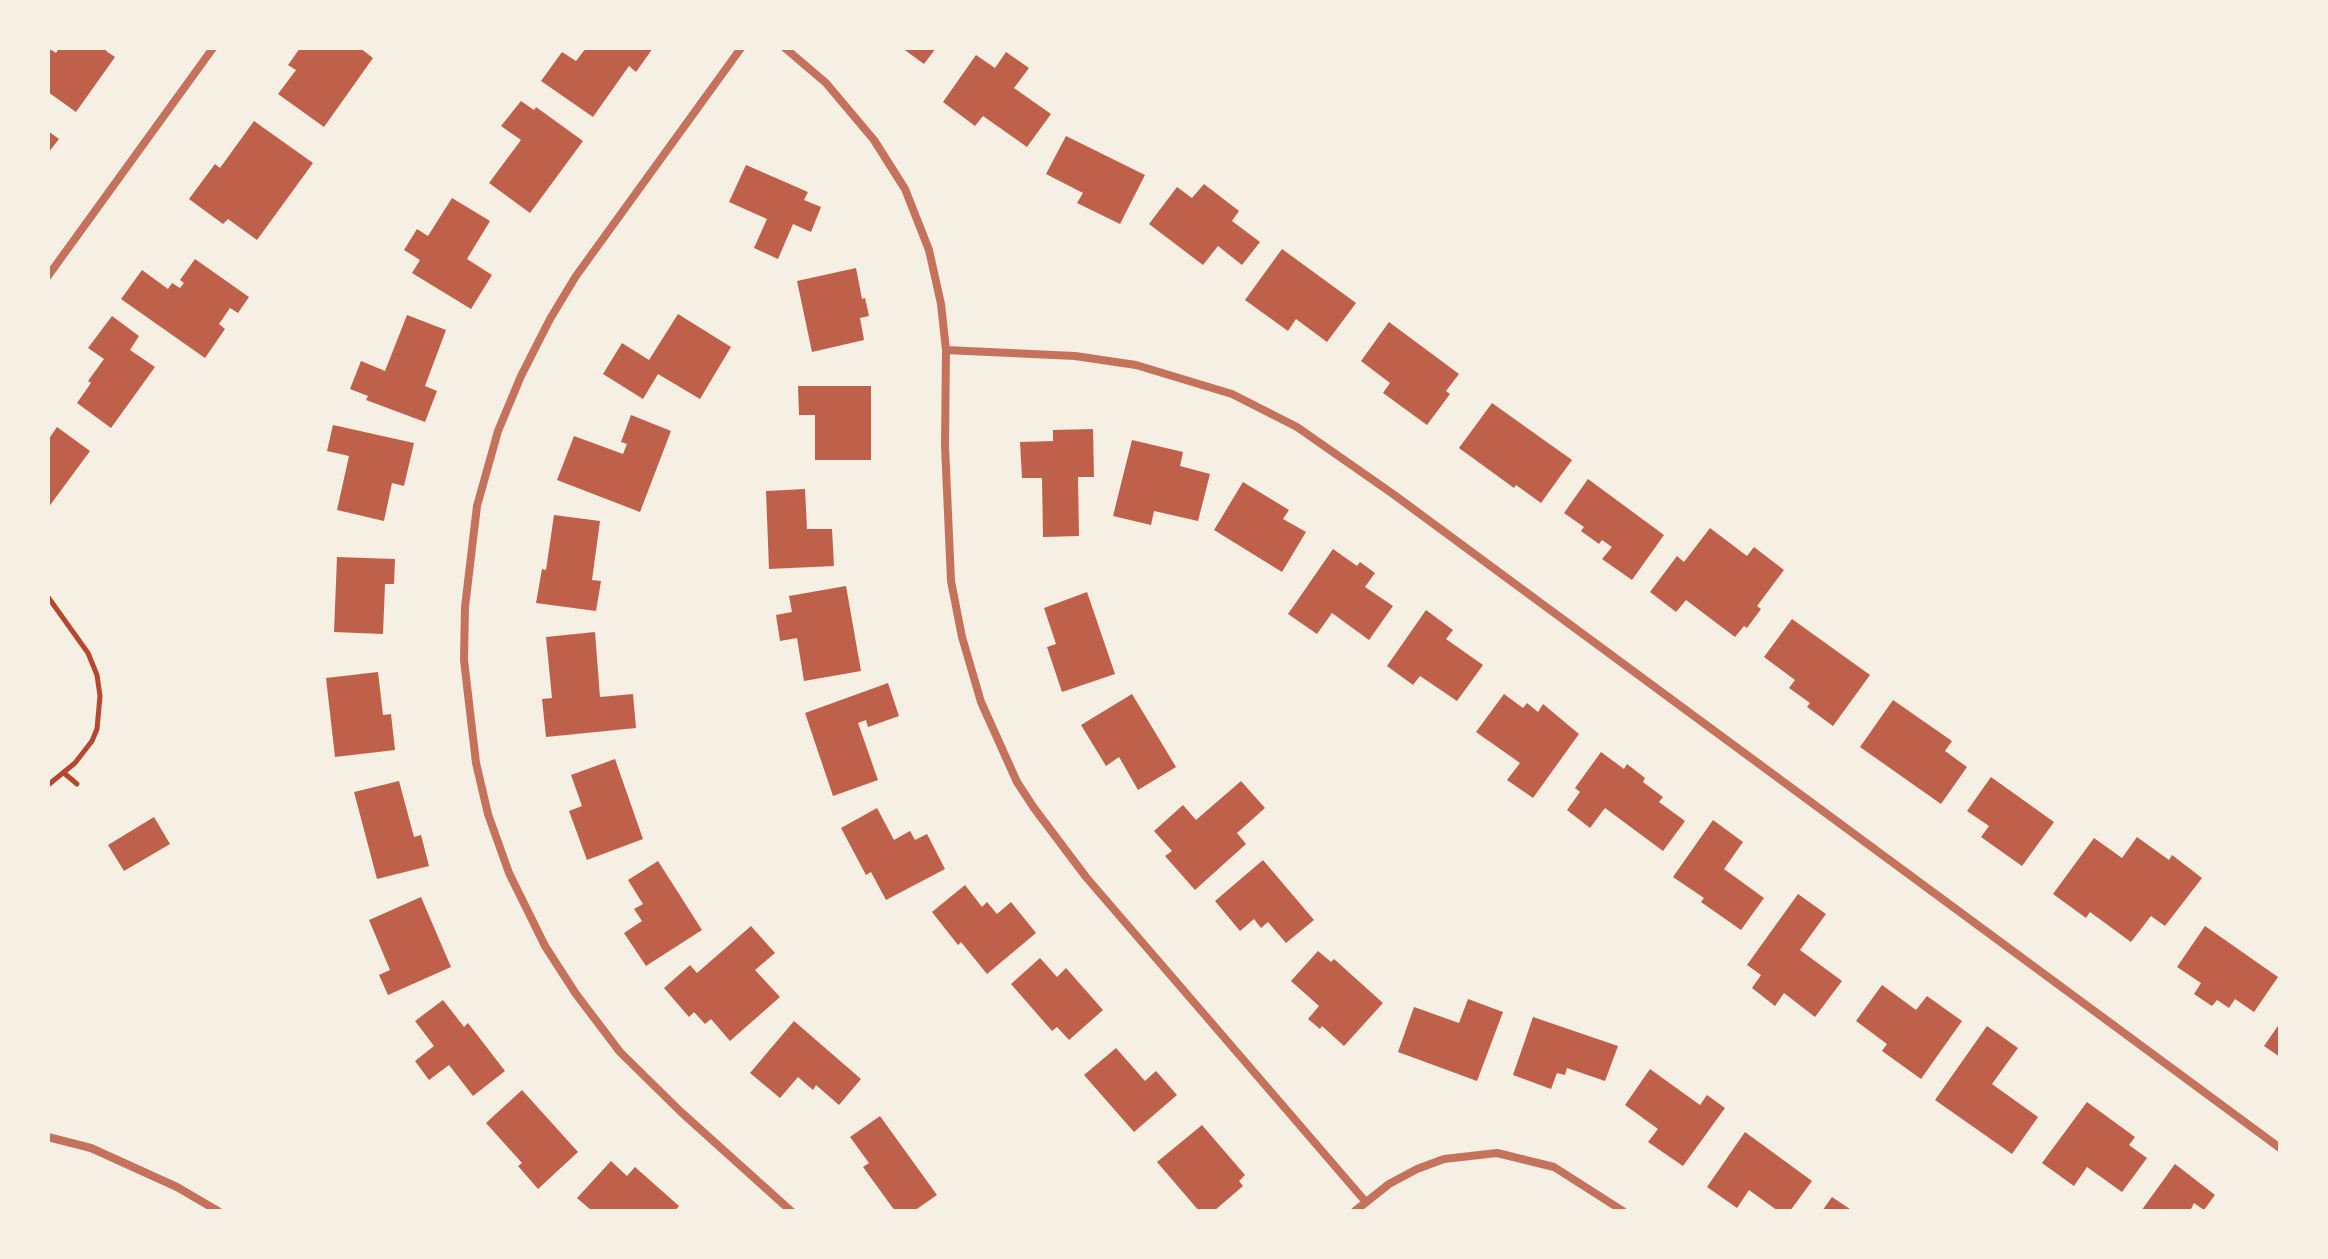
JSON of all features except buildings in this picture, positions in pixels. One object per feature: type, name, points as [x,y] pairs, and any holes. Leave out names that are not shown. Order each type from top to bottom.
[{"type":"street","points":[[48,276],[213,48]]},
{"type":"street","points":[[741,48],[582,267],[550,319],[521,376],[498,431],[477,506],[465,607],[464,660],[476,763],[488,814],[521,900],[545,946],[576,994],[620,1052],[791,1211]]},
{"type":"street","points":[[785,48],[848,106],[889,161],[905,189],[929,250],[941,304],[946,350],[945,446],[951,581],[962,637],[981,702],[1017,782],[1086,877],[1365,1201]]},
{"type":"street","points":[[946,350],[1075,356],[1136,365],[1206,384],[1297,427],[1393,494],[2280,1148]]},
{"type":"street","points":[[48,1137],[91,1148],[177,1187],[218,1211]]},
{"type":"street","points":[[1355,1211],[1365,1201],[1417,1169],[1444,1159],[1497,1153],[1554,1167],[1623,1211]]},
{"type":"path","points":[[48,597],[79,638],[100,685],[99,718],[92,741],[64,773],[48,785]]},
{"type":"path","points":[[64,773],[77,784]]}]
